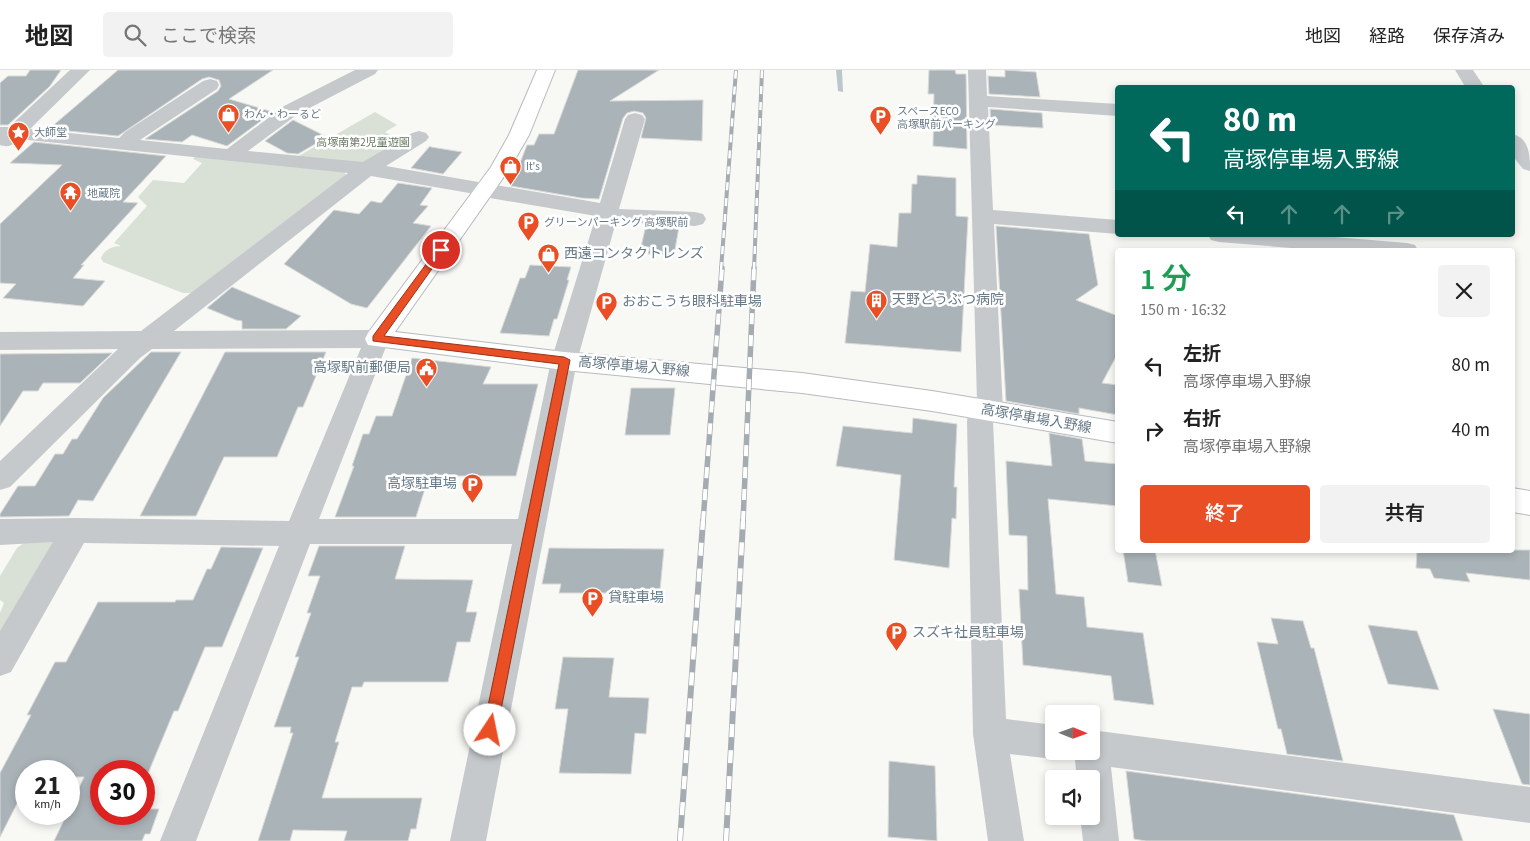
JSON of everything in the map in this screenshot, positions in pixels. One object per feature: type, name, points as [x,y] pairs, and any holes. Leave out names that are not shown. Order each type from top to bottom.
[{"type":"main road","points":[[377,339],[485,190],[519,135],[546,70]]},
{"type":"main road","name":"高塚停車場入野線","points":[[377,339],[564,360],[802,383],[986,410],[1115,432]]},
{"type":"main road","points":[[1515,500],[1530,503]]},
{"type":"street","points":[[0,147],[8,133],[81,70]]},
{"type":"street","points":[[232,155],[240,147],[291,110],[369,70]]},
{"type":"street","points":[[978,70],[984,216],[986,410],[980,421],[990,734],[1006,841]]},
{"type":"street","points":[[1464,70],[1474,85]]},
{"type":"street","points":[[124,144],[132,136],[210,85]]},
{"type":"street","points":[[979,100],[1115,110]]},
{"type":"street","points":[[468,841],[564,360],[635,119]]},
{"type":"street","points":[[8,133],[367,169],[608,213],[695,219]]},
{"type":"street","points":[[0,479],[131,352],[367,169],[419,137]]},
{"type":"street","points":[[1515,139],[1530,138]]},
{"type":"street","points":[[1515,143],[1530,165]]},
{"type":"street","points":[[984,216],[1115,227]]},
{"type":"street","points":[[1232,237],[1284,245],[1358,248]]},
{"type":"street","points":[[0,341],[377,339],[359,380],[178,841]]},
{"type":"street","points":[[0,532],[76,530],[530,532]]},
{"type":"street","points":[[0,661],[76,530]]},
{"type":"street","points":[[990,734],[1045,741]]},
{"type":"street","points":[[1100,748],[1530,805]]},
{"type":"street","points":[[1092,760],[1101,841]]},
{"type":"green space","name":"高塚南第2児童遊園","points":[[375,112],[397,125],[385,132],[402,142],[362,164],[297,157]]},
{"type":"green space","points":[[196,156],[345,172],[346,176],[197,293],[183,293],[103,262],[101,258],[104,253],[114,247],[121,246],[114,243],[147,206],[138,197],[153,180],[184,183],[202,163],[193,159]]},
{"type":"green space","points":[[53,541],[55,546],[0,642],[0,613],[4,603],[0,600],[0,576],[17,548],[25,542]]},
{"type":"building","points":[[30,70],[61,70],[50,86],[8,125],[0,125],[0,83],[8,76],[26,76]]},
{"type":"building","points":[[118,70],[273,70],[229,99],[273,112],[227,146],[192,135],[182,142],[145,139],[218,91],[221,86],[219,80],[209,77],[202,79],[118,136],[49,129]]},
{"type":"building","points":[[578,70],[659,70],[610,101],[703,100],[702,141],[641,138],[646,118],[643,113],[634,111],[627,113],[623,118],[599,199],[581,198],[511,186],[527,145],[534,145],[539,134],[554,134]]},
{"type":"building","points":[[929,70],[955,70],[956,74],[966,74],[967,149],[933,146],[934,94],[928,94]]},
{"type":"building","points":[[1005,70],[1036,72],[1040,97],[989,94],[988,76],[1005,77]]},
{"type":"building","points":[[990,109],[1042,113],[1043,128],[991,125]]},
{"type":"building","points":[[293,120],[327,137],[298,154],[287,153],[265,141]]},
{"type":"building","points":[[34,142],[166,156],[123,202],[138,203],[81,265],[84,265],[73,278],[105,281],[83,306],[3,298],[16,284],[0,283],[0,224],[62,165],[10,163]]},
{"type":"building","points":[[430,146],[462,152],[443,174],[411,168]]},
{"type":"building","points":[[917,175],[956,178],[956,216],[968,217],[961,352],[845,343],[851,291],[865,292],[870,244],[897,247],[899,213],[911,213],[912,184],[917,184]]},
{"type":"building","points":[[398,183],[432,188],[420,205],[428,206],[413,223],[431,226],[367,308],[351,304],[284,264],[334,210],[359,214],[371,201],[381,203]]},
{"type":"building","points":[[646,225],[679,227],[674,255],[648,254],[650,247],[641,247]]},
{"type":"building","points":[[996,226],[1089,234],[1098,285],[1076,300],[1115,315],[1115,359],[1102,383],[1115,385],[1115,414],[1079,408],[1079,414],[1006,401]]},
{"type":"building","points":[[530,265],[571,267],[557,319],[554,319],[549,336],[500,333],[520,278],[525,278]]},
{"type":"building","points":[[232,287],[301,316],[286,329],[242,329],[242,321],[207,308]]},
{"type":"building","points":[[151,352],[181,352],[93,501],[78,500],[69,516],[0,517],[0,514],[18,486],[35,486],[55,454],[63,454],[72,439],[77,439],[103,398]]},
{"type":"building","points":[[225,352],[326,352],[303,407],[298,407],[277,457],[224,457],[196,516],[140,516]]},
{"type":"building","points":[[112,353],[80,383],[43,383],[38,391],[23,391],[0,426],[0,354]]},
{"type":"building","points":[[412,358],[491,367],[483,384],[538,384],[516,476],[440,476],[439,479],[428,479],[416,517],[335,517],[354,466],[352,466],[363,434],[369,434],[376,416],[392,416]]},
{"type":"building","points":[[631,388],[675,388],[670,435],[625,435]]},
{"type":"building","points":[[913,418],[957,424],[954,487],[957,487],[956,519],[952,518],[949,568],[894,560],[901,475],[836,466],[843,426],[912,433]]},
{"type":"building","points":[[1049,433],[1082,439],[1085,461],[1115,464],[1115,506],[1048,499],[1056,594],[1084,597],[1087,627],[1143,633],[1154,705],[1114,700],[1111,676],[1023,665],[1019,589],[1028,590],[1027,536],[1009,535],[1006,461],[1052,466]]},
{"type":"building","points":[[319,546],[405,546],[395,579],[473,580],[466,612],[477,612],[470,642],[457,642],[448,682],[364,682],[362,687],[352,687],[335,742],[339,742],[322,798],[422,798],[416,829],[411,829],[408,841],[344,841],[347,831],[293,830],[290,841],[258,841],[293,733],[290,733],[291,727],[274,727],[299,657],[295,657],[311,613],[307,613],[320,576],[308,576]]},
{"type":"building","points":[[221,547],[263,548],[222,647],[205,647],[178,711],[174,711],[154,760],[90,760],[90,825],[153,825],[150,834],[145,834],[142,841],[54,841],[62,825],[80,825],[80,786],[84,777],[80,777],[80,760],[15,760],[15,808],[0,837],[0,773],[31,715],[27,715],[55,662],[66,662],[98,602],[175,602],[176,600],[193,600],[207,569],[211,569]]},
{"type":"building","points":[[549,548],[664,549],[660,590],[611,591],[611,593],[559,593],[561,584],[542,584]]},
{"type":"building","points":[[1515,550],[1530,550],[1530,580],[1466,573],[1470,582],[1434,578],[1430,569],[1416,568],[1417,553],[1515,553]]},
{"type":"building","points":[[1123,553],[1156,553],[1162,586],[1128,582]]},
{"type":"building","points":[[1271,618],[1303,621],[1311,648],[1314,648],[1343,761],[1287,754],[1281,729],[1278,729],[1257,642],[1278,644]]},
{"type":"building","points":[[1368,625],[1417,631],[1439,690],[1388,684]]},
{"type":"building","points":[[563,657],[614,658],[609,697],[649,698],[646,734],[635,733],[631,774],[559,773],[568,709],[555,709]]},
{"type":"building","points":[[1493,709],[1530,714],[1530,785],[1522,784]]},
{"type":"building","points":[[889,761],[935,766],[937,841],[888,837]]},
{"type":"building","points":[[1126,771],[1454,815],[1463,841],[1146,841],[1134,839]]},
{"type":"building","points":[[155,809],[159,809],[155,820]]},
{"type":"waterway","points":[[839,70],[841,91]]},
{"type":"railway","points":[[721,270],[736,70]]},
{"type":"railway","points":[[754,270],[762,70]]},
{"type":"railway","points":[[703,522],[722,268]]},
{"type":"railway","points":[[743,522],[754,268]]},
{"type":"railway","points":[[680,841],[703,521]]},
{"type":"railway","points":[[726,841],[743,521]]},
{"type":"place","name":"わん・わーるど","points":[[228,133]]},
{"type":"place","name":"スペースECO 高塚駅前パーキング","points":[[881,136]]},
{"type":"place","name":"大師堂","points":[[18,151]]},
{"type":"place","name":"It's","points":[[510,185]]},
{"type":"place","name":"地蔵院","points":[[71,212]]},
{"type":"place","name":"グリーンパーキング 高塚駅前","points":[[528,241]]},
{"type":"place","name":"西遠コンタクトレンズ","points":[[548,273]]},
{"type":"place","name":"天野どうぶつ病院","points":[[876,319]]},
{"type":"place","name":"おおこうち眼科駐車場","points":[[606,321]]},
{"type":"place","name":"高塚駅前郵便局","points":[[427,387]]},
{"type":"place","name":"高塚駐車場","points":[[473,503]]},
{"type":"place","name":"貸駐車場","points":[[592,617]]},
{"type":"place","name":"スズキ社員駐車場","points":[[896,652]]},
{"type":"route","points":[[441,250],[377,339],[564,360],[490,730]]}]
